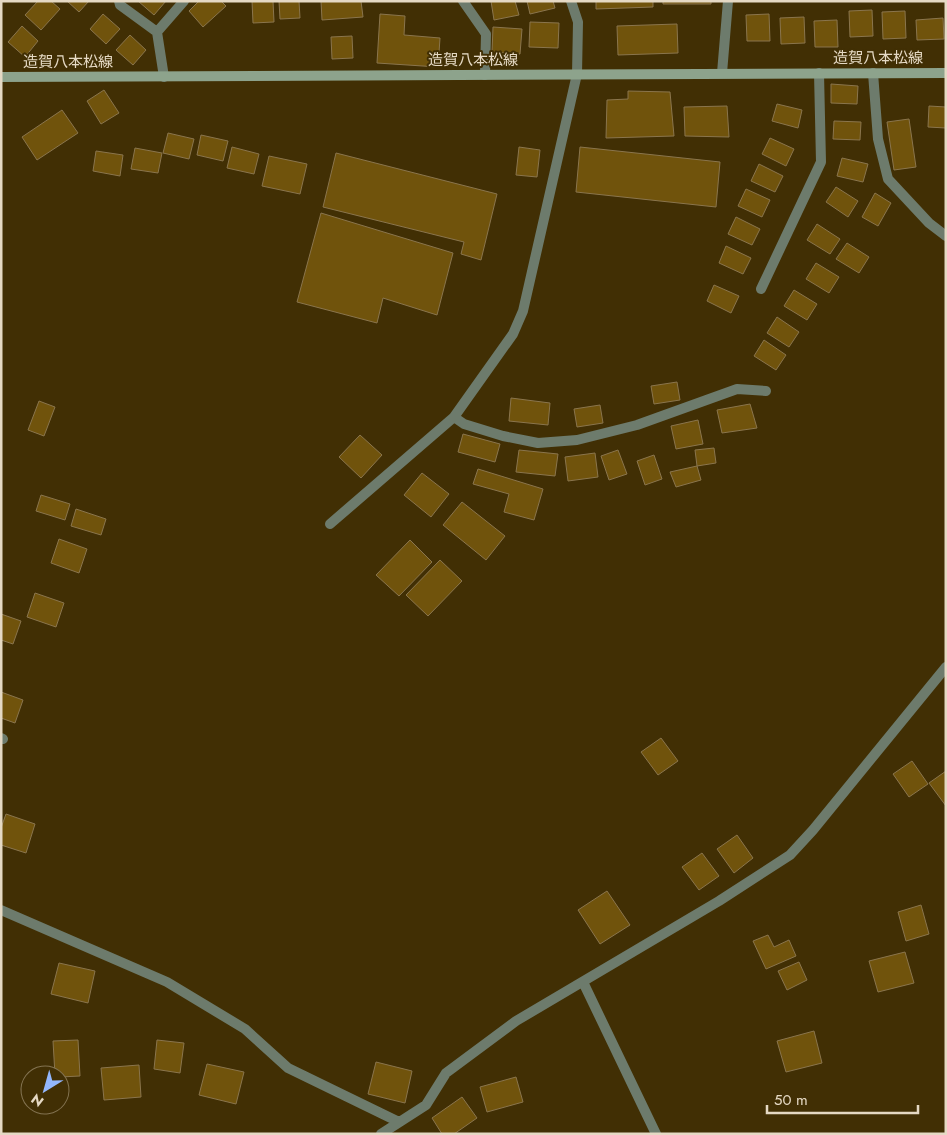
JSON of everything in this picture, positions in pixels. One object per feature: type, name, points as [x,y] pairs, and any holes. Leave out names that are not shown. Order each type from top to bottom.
[{"type":"main road","name":"造賀八本松線","points":[[1,77],[946,73]]},
{"type":"street","points":[[119,1],[120,6],[157,32],[164,77]]},
{"type":"street","points":[[157,32],[184,1]]},
{"type":"street","points":[[463,1],[486,34],[485,75]]},
{"type":"street","points":[[330,524],[454,416],[512,334],[523,310],[577,74],[578,22],[571,1]]},
{"type":"street","points":[[722,73],[728,1]]},
{"type":"street","points":[[761,289],[821,162],[819,73]]},
{"type":"street","points":[[873,73],[878,139],[888,179],[929,223],[946,236]]},
{"type":"street","points":[[454,416],[464,424],[503,436],[538,443],[577,440],[637,426],[737,389],[766,391]]},
{"type":"street","points":[[381,1134],[426,1105],[446,1074],[516,1021],[719,901],[790,854],[813,830],[946,667]]},
{"type":"street","points":[[1,910],[167,982],[245,1029],[288,1068],[399,1122]]},
{"type":"street","points":[[583,982],[656,1134]]},
{"type":"building","points":[[38,1],[51,1],[60,9],[41,30],[25,15]]},
{"type":"building","points":[[67,1],[89,1],[79,12]]},
{"type":"building","points":[[138,1],[166,1],[154,15]]},
{"type":"building","points":[[199,1],[221,1],[226,6],[203,27],[189,11]]},
{"type":"building","points":[[252,1],[273,1],[274,22],[253,23]]},
{"type":"building","points":[[279,1],[299,1],[300,18],[280,19]]},
{"type":"building","points":[[321,1],[361,1],[363,17],[322,20]]},
{"type":"building","points":[[491,1],[515,1],[519,15],[494,20]]},
{"type":"building","points":[[527,1],[553,1],[555,8],[530,14]]},
{"type":"building","points":[[596,1],[653,1],[653,7],[596,9]]},
{"type":"building","points":[[663,1],[711,1],[711,4],[663,4]]},
{"type":"building","points":[[872,10],[873,36],[850,37],[849,11]]},
{"type":"building","points":[[905,11],[906,38],[883,39],[882,12]]},
{"type":"building","points":[[103,14],[120,29],[106,44],[90,29]]},
{"type":"building","points":[[380,14],[405,16],[404,35],[440,38],[438,67],[377,63]]},
{"type":"building","points":[[769,14],[770,41],[747,41],[746,15]]},
{"type":"building","points":[[804,17],[805,43],[781,44],[780,18]]},
{"type":"building","points":[[943,18],[944,39],[917,40],[916,20]]},
{"type":"building","points":[[837,20],[838,47],[815,47],[814,21]]},
{"type":"building","points":[[530,22],[559,23],[558,48],[529,47]]},
{"type":"building","points":[[677,24],[678,53],[618,55],[617,26]]},
{"type":"building","points":[[22,26],[38,41],[25,57],[8,42]]},
{"type":"building","points":[[493,27],[522,29],[520,54],[492,52]]},
{"type":"building","points":[[130,35],[146,50],[133,65],[116,50]]},
{"type":"building","points":[[352,36],[353,58],[332,59],[331,37]]},
{"type":"building","points":[[831,84],[858,86],[857,104],[831,103]]},
{"type":"building","points":[[104,90],[119,113],[101,124],[87,101]]},
{"type":"building","points":[[628,91],[670,92],[674,136],[606,138],[607,100],[628,99]]},
{"type":"building","points":[[777,104],[802,110],[798,128],[772,121]]},
{"type":"building","points":[[727,106],[729,137],[685,136],[684,107]]},
{"type":"building","points":[[929,106],[946,107],[946,128],[928,127]]},
{"type":"building","points":[[62,110],[78,133],[37,160],[22,137]]},
{"type":"building","points":[[909,119],[916,167],[894,170],[887,122]]},
{"type":"building","points":[[834,121],[861,122],[860,140],[833,139]]},
{"type":"building","points":[[168,133],[194,139],[189,159],[163,153]]},
{"type":"building","points":[[201,135],[228,141],[223,161],[197,155]]},
{"type":"building","points":[[770,138],[794,149],[786,166],[762,154]]},
{"type":"building","points":[[232,147],[259,154],[254,174],[227,168]]},
{"type":"building","points":[[519,147],[540,150],[537,177],[516,175]]},
{"type":"building","points":[[580,147],[720,162],[716,207],[576,192]]},
{"type":"building","points":[[135,148],[162,153],[158,173],[131,169]]},
{"type":"building","points":[[96,151],[123,155],[120,176],[93,171]]},
{"type":"building","points":[[336,153],[497,194],[481,260],[461,254],[464,242],[323,207]]},
{"type":"building","points":[[269,156],[307,164],[300,194],[262,186]]},
{"type":"building","points":[[842,158],[868,164],[863,182],[837,176]]},
{"type":"building","points":[[759,164],[783,176],[775,192],[751,181]]},
{"type":"building","points":[[836,187],[858,201],[848,217],[826,202]]},
{"type":"building","points":[[746,189],[770,200],[762,217],[738,206]]},
{"type":"building","points":[[875,193],[891,203],[878,226],[862,217]]},
{"type":"building","points":[[321,213],[453,253],[437,315],[383,298],[377,323],[297,302]]},
{"type":"building","points":[[736,217],[760,229],[752,245],[728,234]]},
{"type":"building","points":[[817,224],[840,239],[830,254],[807,240]]},
{"type":"building","points":[[847,243],[869,257],[859,273],[836,259]]},
{"type":"building","points":[[726,246],[751,258],[743,274],[719,263]]},
{"type":"building","points":[[816,263],[839,277],[829,293],[806,279]]},
{"type":"building","points":[[714,285],[739,296],[731,313],[707,301]]},
{"type":"building","points":[[794,290],[817,304],[807,320],[784,306]]},
{"type":"building","points":[[777,317],[799,332],[789,347],[767,333]]},
{"type":"building","points":[[764,340],[786,355],[776,370],[754,356]]},
{"type":"building","points":[[677,382],[680,400],[654,404],[651,386]]},
{"type":"building","points":[[511,398],[550,403],[548,425],[509,421]]},
{"type":"building","points":[[39,401],[55,407],[44,436],[28,430]]},
{"type":"building","points":[[750,404],[757,428],[722,433],[717,410]]},
{"type":"building","points":[[600,405],[603,423],[577,427],[574,409]]},
{"type":"building","points":[[698,420],[703,444],[676,449],[671,426]]},
{"type":"building","points":[[463,434],[500,444],[495,462],[458,452]]},
{"type":"building","points":[[360,435],[382,455],[361,478],[339,457]]},
{"type":"building","points":[[714,448],[716,463],[697,466],[695,450]]},
{"type":"building","points":[[519,450],[558,454],[555,476],[516,472]]},
{"type":"building","points":[[618,450],[627,474],[609,480],[601,456]]},
{"type":"building","points":[[595,453],[598,477],[568,481],[565,457]]},
{"type":"building","points":[[654,455],[662,479],[645,485],[637,461]]},
{"type":"building","points":[[697,466],[701,480],[676,487],[670,472]]},
{"type":"building","points":[[478,469],[543,489],[534,520],[504,512],[509,494],[473,484]]},
{"type":"building","points":[[422,473],[449,494],[431,517],[404,495]]},
{"type":"building","points":[[41,495],[70,504],[65,520],[36,511]]},
{"type":"building","points":[[462,502],[505,536],[486,560],[443,525]]},
{"type":"building","points":[[76,509],[106,519],[101,535],[71,526]]},
{"type":"building","points":[[59,539],[87,549],[79,573],[51,563]]},
{"type":"building","points":[[410,540],[432,562],[399,596],[376,575]]},
{"type":"building","points":[[440,560],[462,581],[428,616],[406,595]]},
{"type":"building","points":[[35,593],[64,603],[56,627],[27,617]]},
{"type":"building","points":[[1,614],[21,621],[13,644],[1,640]]},
{"type":"building","points":[[1,692],[23,700],[15,723],[1,718]]},
{"type":"building","points":[[661,738],[678,761],[658,775],[641,752]]},
{"type":"building","points":[[912,761],[928,784],[909,797],[893,774]]},
{"type":"building","points":[[946,771],[946,806],[929,783]]},
{"type":"building","points":[[6,814],[35,824],[26,853],[1,845],[1,828]]},
{"type":"building","points":[[737,835],[753,858],[734,873],[717,849]]},
{"type":"building","points":[[702,853],[719,876],[699,890],[682,867]]},
{"type":"building","points":[[607,891],[630,925],[600,944],[578,910]]},
{"type":"building","points":[[921,905],[929,934],[906,941],[898,912]]},
{"type":"building","points":[[768,935],[774,947],[789,940],[796,956],[766,969],[753,941]]},
{"type":"building","points":[[905,952],[914,983],[878,992],[869,961]]},
{"type":"building","points":[[799,962],[807,980],[787,990],[778,971]]},
{"type":"building","points":[[59,963],[95,971],[88,1003],[51,994]]},
{"type":"building","points":[[814,1031],[822,1063],[786,1072],[777,1041]]},
{"type":"building","points":[[78,1040],[80,1076],[70,1076],[70,1065],[54,1065],[53,1041]]},
{"type":"building","points":[[157,1040],[184,1043],[180,1073],[154,1069]]},
{"type":"building","points":[[376,1062],[412,1071],[405,1103],[368,1094]]},
{"type":"building","points":[[207,1064],[244,1072],[236,1104],[199,1095]]},
{"type":"building","points":[[139,1065],[141,1097],[104,1100],[101,1068]]},
{"type":"building","points":[[516,1077],[523,1102],[487,1112],[480,1087]]},
{"type":"building","points":[[462,1097],[477,1118],[454,1134],[442,1134],[432,1118]]}]
